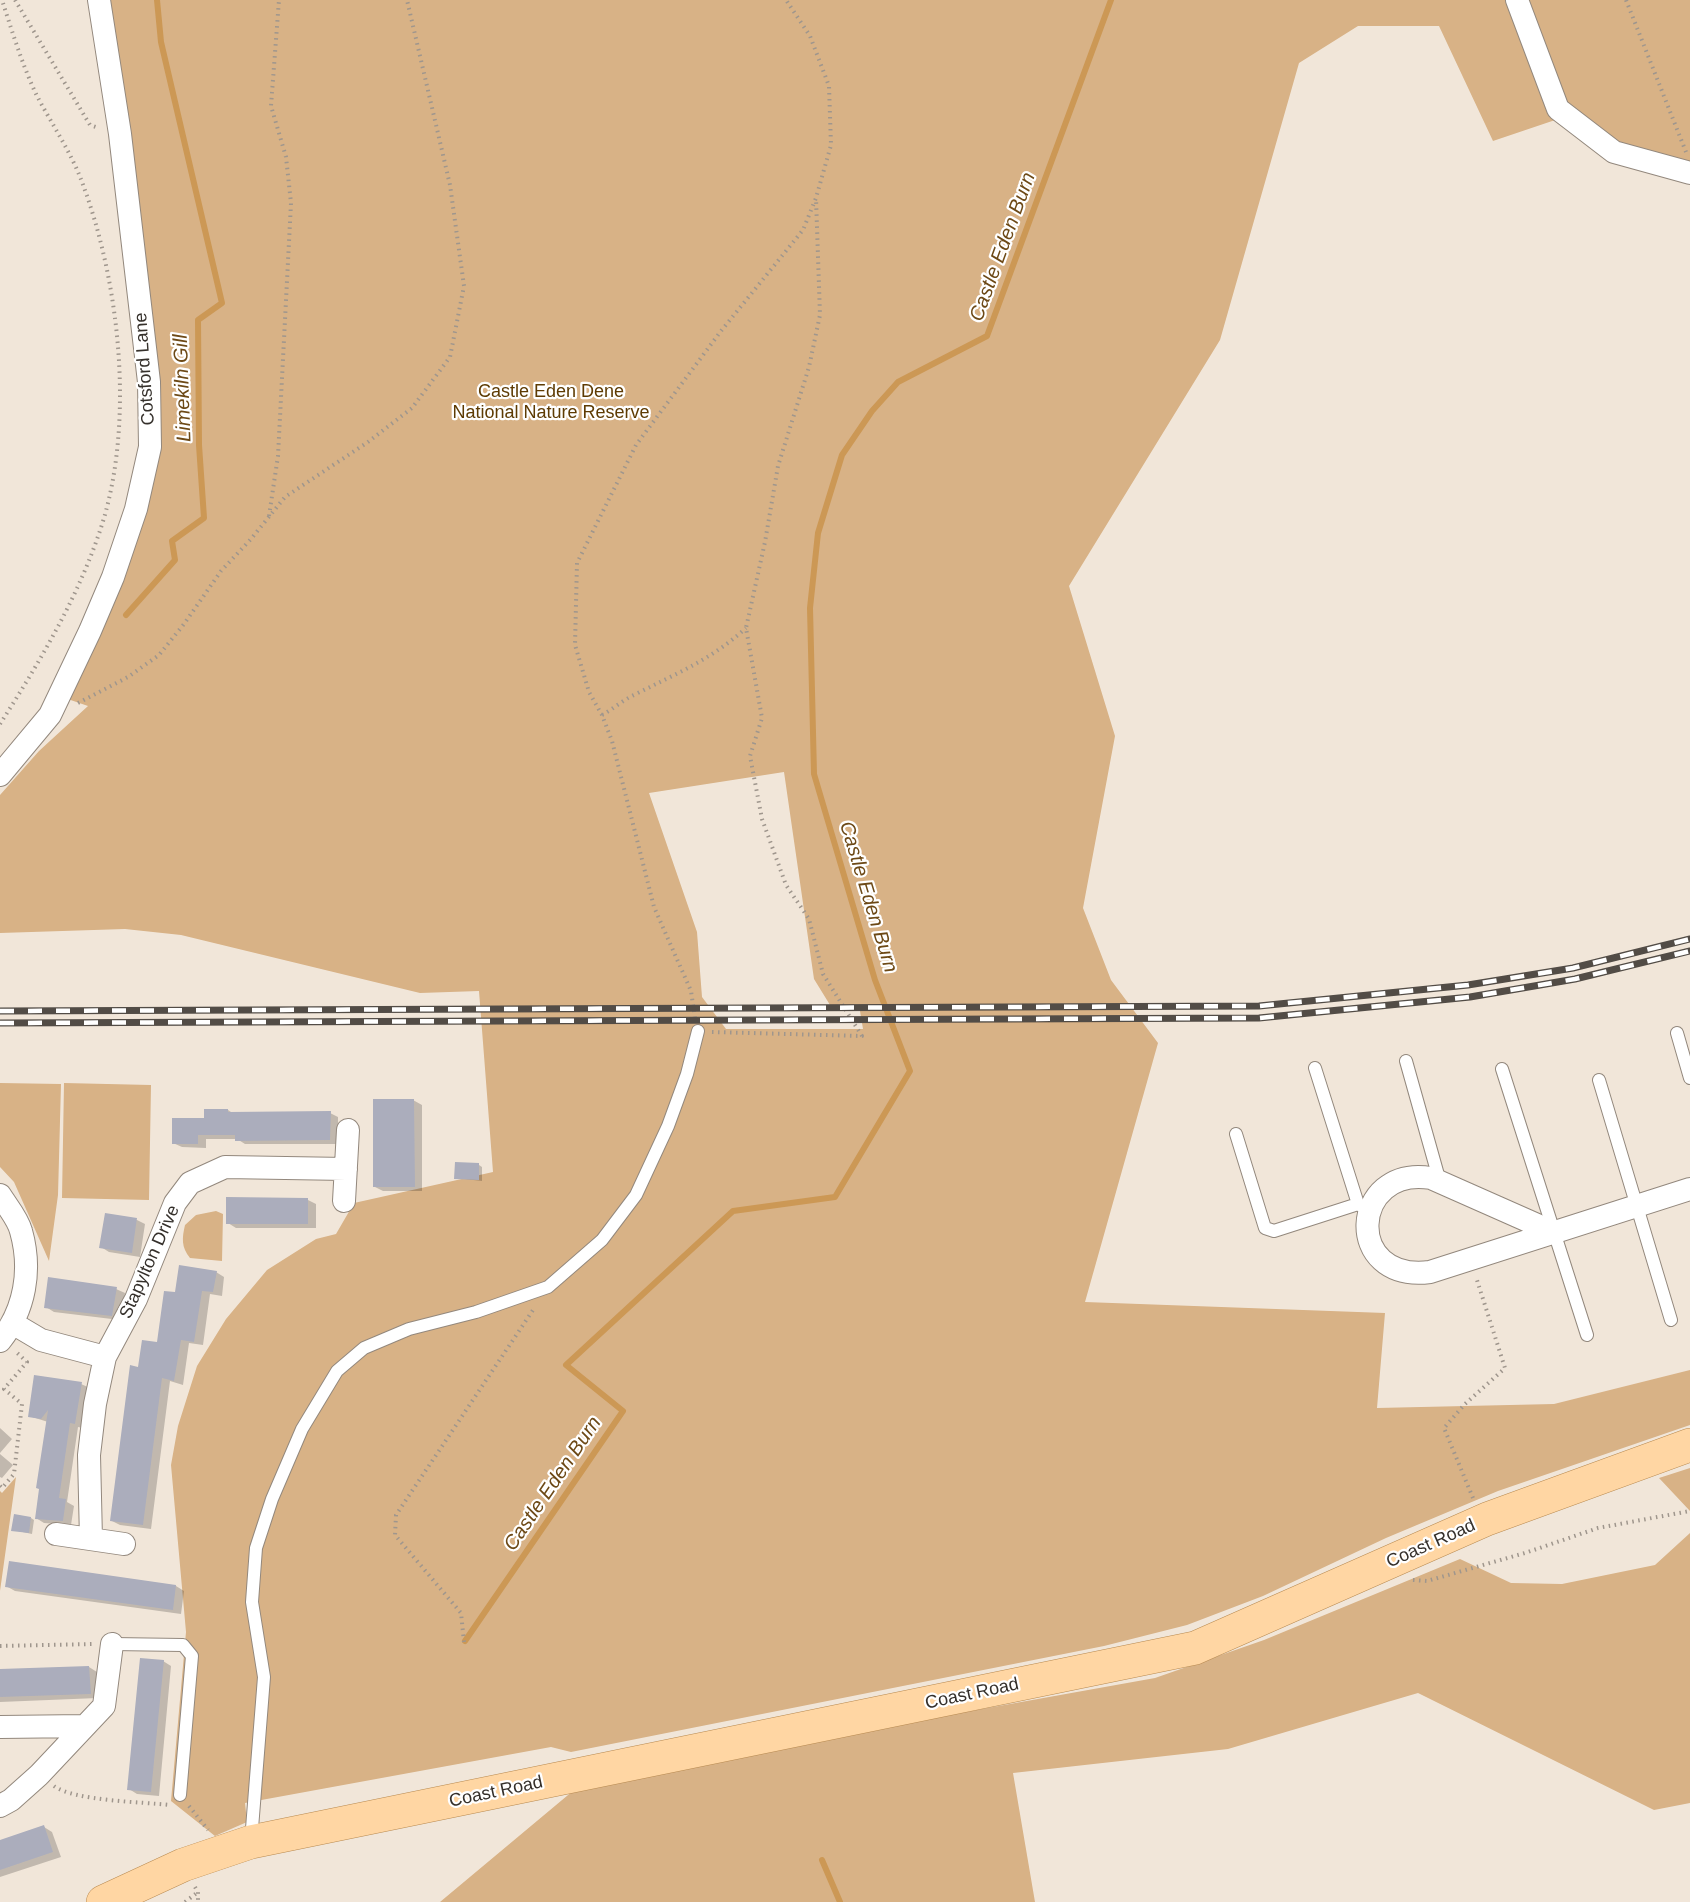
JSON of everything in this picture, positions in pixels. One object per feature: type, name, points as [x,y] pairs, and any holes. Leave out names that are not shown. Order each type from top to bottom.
[{"type":"main road","name":"Coast Road","points":[[103,1902],[183,1865],[238,1847],[1195,1648],[1488,1519],[1690,1445]]},
{"type":"street","name":"Cotsford Lane","points":[[0,775],[50,715],[112,577],[136,509],[150,447],[149,382],[120,134],[99,0]]},
{"type":"street","points":[[1517,0],[1558,109],[1614,152],[1690,173]]},
{"type":"street","points":[[344,1201],[348,1130]]},
{"type":"street","name":"Stapylton Drive","points":[[91,1539],[89,1455],[95,1404],[105,1357],[136,1299],[175,1203],[190,1183],[225,1167],[346,1169]]},
{"type":"street","points":[[1553,1232],[1440,1182],[1416,1176],[1396,1179],[1363,1208],[1370,1244],[1378,1258],[1390,1268],[1416,1274],[1471,1259],[1690,1189]]},
{"type":"street","points":[[0,1195],[21,1230],[27,1270],[24,1295],[5,1335],[40,1340],[105,1357]]},
{"type":"street","points":[[56,1534],[124,1544]]},
{"type":"street","points":[[0,1806],[11,1800],[39,1775],[104,1706],[112,1644]]},
{"type":"street","points":[[0,1727],[85,1726]]},
{"type":"lane","points":[[238,1847],[264,1677],[252,1602],[256,1548],[272,1499],[302,1429],[337,1371],[363,1348],[409,1329],[477,1312],[548,1287],[602,1240],[636,1195],[668,1126],[687,1074],[698,1031]]},
{"type":"lane","points":[[1677,1033],[1690,1078]]},
{"type":"lane","points":[[1406,1061],[1440,1182]]},
{"type":"lane","points":[[1236,1134],[1265,1228],[1274,1231],[1363,1208],[1315,1068]]},
{"type":"lane","points":[[1502,1069],[1587,1335]]},
{"type":"lane","points":[[1599,1080],[1671,1320]]},
{"type":"lane","points":[[112,1644],[183,1645],[192,1656],[180,1795]]},
{"type":"path","points":[[0,724],[49,645],[73,597],[104,518],[117,449],[119,374],[110,284],[99,233],[81,180],[35,92],[2,0]]},
{"type":"path","points":[[15,0],[90,125],[120,134]]},
{"type":"path","points":[[268,517],[278,456],[291,203],[286,158],[271,106],[279,0]]},
{"type":"path","points":[[50,715],[94,696],[159,655],[184,624],[220,571],[285,497],[368,442],[412,408],[450,357],[464,286],[450,185],[407,0]]},
{"type":"path","points":[[786,0],[810,36],[829,86],[831,145],[816,198],[803,230],[722,331],[636,445],[577,563],[575,645],[589,692],[602,715],[612,741],[654,907],[691,991],[698,1031],[862,1036],[823,974],[809,919],[786,885],[762,819],[750,756],[762,718],[746,628],[765,542],[778,466],[809,367],[820,315],[816,198]]},
{"type":"path","points":[[1626,0],[1690,161]]},
{"type":"path","points":[[602,715],[631,696],[689,670],[731,642],[746,628]]},
{"type":"path","points":[[1471,1259],[1505,1368],[1465,1404],[1444,1428],[1475,1504]]},
{"type":"path","points":[[464,1642],[461,1613],[395,1535],[396,1515],[548,1287]]},
{"type":"path","points":[[0,1486],[2,1488],[14,1474],[21,1404],[4,1389],[27,1362],[5,1335]]},
{"type":"path","points":[[1390,1562],[1410,1580],[1427,1581],[1526,1553],[1598,1528],[1690,1511]]},
{"type":"path","points":[[0,1646],[112,1644]]},
{"type":"path","points":[[39,1775],[61,1791],[83,1796],[172,1805],[180,1795],[238,1847]]},
{"type":"path","points":[[185,1902],[198,1892]]},
{"type":"green space","name":"Castle Eden Dene National Nature Reserve","points":[[99,0],[1690,0],[1690,173],[1614,152],[1567,116],[1493,141],[1439,26],[1358,26],[1299,63],[1220,340],[1069,586],[1115,736],[1083,908],[1111,980],[1158,1043],[1085,1302],[1385,1313],[1377,1408],[1554,1404],[1690,1370],[1690,1425],[1498,1491],[1386,1538],[1263,1596],[1187,1625],[1104,1646],[571,1752],[551,1747],[245,1803],[247,1822],[215,1836],[171,1801],[186,1632],[171,1465],[178,1426],[197,1366],[226,1319],[267,1270],[316,1239],[336,1234],[354,1203],[493,1172],[479,991],[420,993],[181,935],[125,929],[0,933],[0,795],[39,751],[88,706],[59,696],[150,447]],"holes":[[[784,772],[814,979],[830,1005],[859,1005],[863,1029],[726,1029],[702,997],[697,932],[649,793]]]},
{"type":"green space","points":[[0,1083],[61,1084],[58,1195],[49,1261],[14,1182],[0,1167]]},
{"type":"green space","points":[[64,1083],[151,1085],[149,1200],[62,1198]]},
{"type":"green space","points":[[216,1211],[223,1214],[222,1261],[190,1258],[183,1242],[185,1225],[196,1215]]},
{"type":"green space","points":[[1690,1468],[1690,1511],[1659,1478]]},
{"type":"green space","points":[[16,1477],[0,1591],[0,1491],[2,1493]]},
{"type":"green space","points":[[1690,1533],[1690,1803],[1654,1810],[1418,1693],[1228,1749],[1013,1773],[1035,1902],[440,1902],[586,1780],[1155,1678],[1264,1640],[1460,1559],[1511,1583],[1562,1584],[1655,1565]]},
{"type":"building","points":[[373,1099],[414,1099],[415,1187],[373,1187]]},
{"type":"building","points":[[204,1109],[228,1109],[228,1112],[331,1111],[330,1140],[235,1141],[235,1135],[198,1135],[198,1144],[172,1144],[172,1118],[204,1118]]},
{"type":"building","points":[[455,1162],[479,1163],[479,1180],[454,1179]]},
{"type":"building","points":[[226,1197],[308,1198],[308,1224],[226,1224]]},
{"type":"building","points":[[105,1213],[137,1218],[132,1253],[99,1248]]},
{"type":"building","points":[[179,1265],[217,1271],[213,1292],[202,1291],[194,1342],[181,1340],[174,1381],[162,1378],[143,1525],[110,1521],[130,1365],[138,1367],[142,1340],[157,1342],[164,1291],[175,1292]]},
{"type":"building","points":[[48,1277],[117,1287],[112,1316],[44,1308]]},
{"type":"building","points":[[34,1375],[82,1382],[75,1424],[70,1423],[59,1498],[66,1499],[63,1521],[35,1519],[39,1489],[36,1488],[48,1410],[41,1419],[28,1417]]},
{"type":"building","points":[[14,1514],[31,1517],[29,1533],[11,1531]]},
{"type":"building","points":[[9,1561],[176,1585],[173,1610],[5,1587]]},
{"type":"building","points":[[140,1658],[164,1660],[151,1792],[127,1790]]},
{"type":"building","points":[[89,1666],[91,1694],[0,1697],[0,1669]]},
{"type":"building","points":[[44,1825],[53,1852],[0,1870],[0,1840]]},
{"type":"waterway","name":"Limekiln Gill","points":[[126,615],[175,560],[172,541],[204,518],[199,445],[198,320],[222,303],[161,42],[157,0]]},
{"type":"waterway","name":"Castle Eden Burn","points":[[465,1641],[623,1411],[566,1365],[733,1211],[835,1197],[910,1071],[875,980],[814,774],[810,608],[818,533],[842,455],[872,411],[898,382],[987,336],[1111,0]]},
{"type":"waterway","points":[[822,1860],[840,1902]]},
{"type":"railway","points":[[0,1011],[1259,1006],[1468,985],[1573,968],[1690,939]]},
{"type":"railway","points":[[0,1023],[1259,1018],[1470,997],[1575,979],[1690,951]]}]
